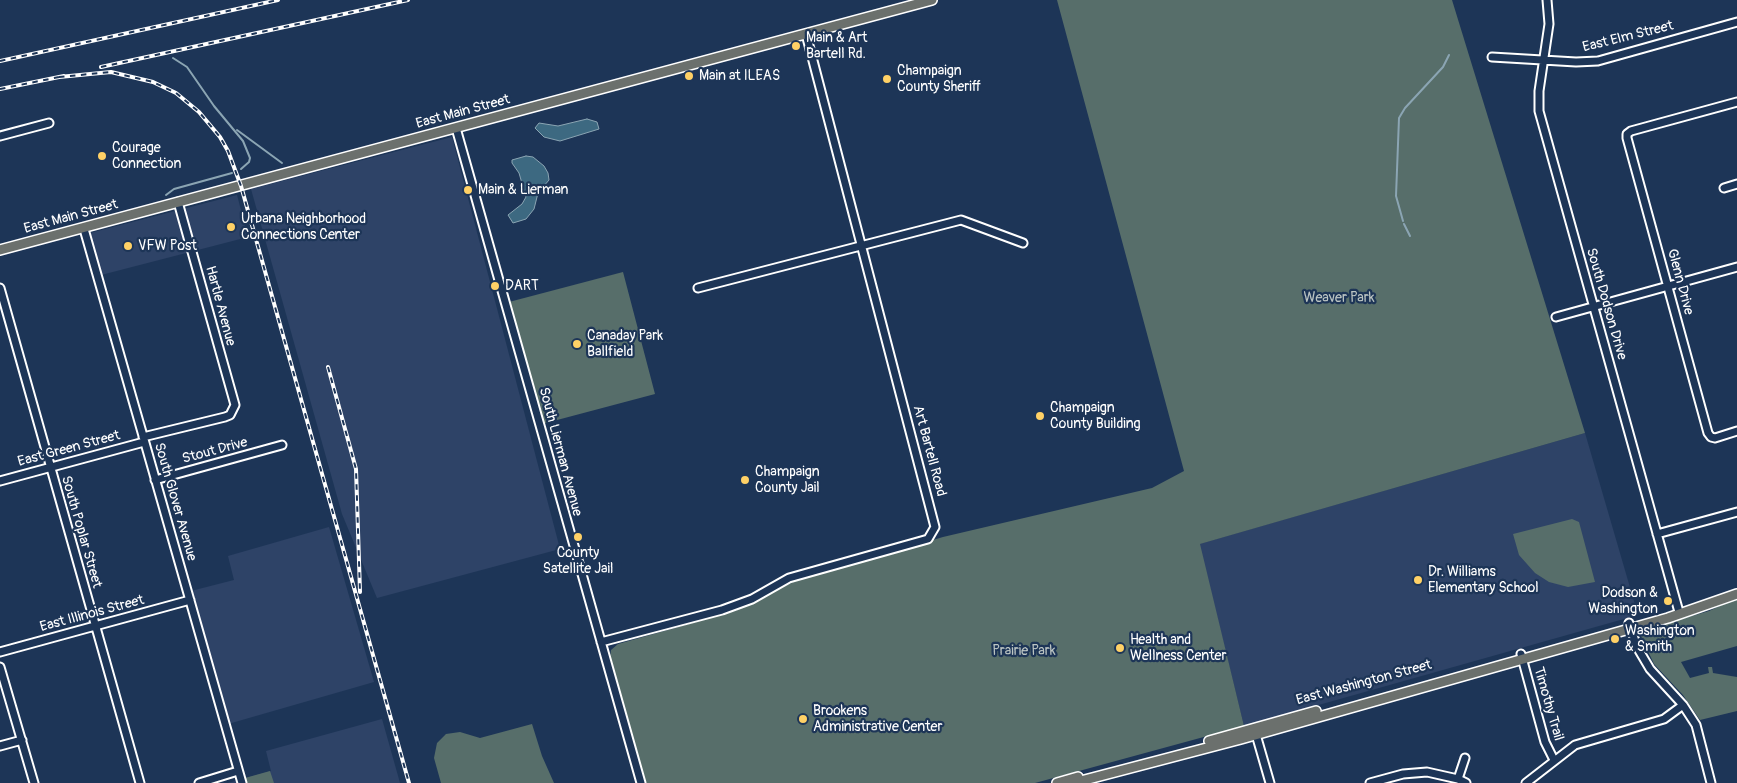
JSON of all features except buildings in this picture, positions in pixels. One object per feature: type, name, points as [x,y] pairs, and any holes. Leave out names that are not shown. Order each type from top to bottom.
[{"type":"main road","name":"East Main Street","points":[[0,250],[932,0]]},
{"type":"main road","name":"East Washington Street","points":[[1073,783],[1630,625],[1665,612],[1679,612],[1737,594]]},
{"type":"main road","name":"East Washington Street","points":[[1056,783],[1255,731]]},
{"type":"street","name":"South Dodson Drive","points":[[1547,0],[1549,24],[1539,91],[1539,111],[1679,612]]},
{"type":"street","name":"East Elm Street","points":[[1492,56],[1576,62],[1598,61],[1737,22]]},
{"type":"street","name":"Art Bartell Road","points":[[601,642],[722,610],[752,599],[789,578],[917,543],[931,537],[936,524],[806,34]]},
{"type":"street","name":"Glenn Drive","points":[[1737,102],[1627,134],[1711,437],[1737,432]]},
{"type":"street","points":[[0,136],[49,123]]},
{"type":"street","name":"South Lierman Avenue","points":[[456,128],[641,783]]},
{"type":"street","points":[[1724,188],[1737,184]]},
{"type":"street","name":"Hartle Avenue","points":[[178,202],[233,396],[235,405],[230,415]]},
{"type":"street","points":[[698,288],[961,220],[1023,243]]},
{"type":"street","name":"South Glover Avenue","points":[[84,228],[242,783]]},
{"type":"street","points":[[1556,317],[1737,267]]},
{"type":"street","name":"South Poplar Street","points":[[0,288],[94,626],[140,783]]},
{"type":"street","name":"East Green Street","points":[[0,481],[230,415]]},
{"type":"street","name":"Stout Drive","points":[[155,480],[282,445]]},
{"type":"street","points":[[1657,534],[1737,512]]},
{"type":"street","name":"East Illinois Street","points":[[0,652],[190,600]]},
{"type":"street","points":[[1630,625],[1638,647],[1650,669],[1683,705],[1696,725],[1711,783]]},
{"type":"street","name":"Timothy Trail","points":[[1522,656],[1545,742],[1554,760]]},
{"type":"street","points":[[0,667],[34,783]]},
{"type":"street","points":[[1526,783],[1575,745],[1664,719],[1683,705]]},
{"type":"street","points":[[1255,731],[1270,783]]},
{"type":"street","points":[[0,746],[22,740]]},
{"type":"street","points":[[1458,779],[1465,758]]},
{"type":"street","points":[[199,783],[238,771]]},
{"type":"street","points":[[1370,783],[1403,774],[1427,772],[1458,779],[1466,783]]},
{"type":"shaded area","points":[[587,119],[597,122],[599,129],[560,141],[544,137],[535,128],[539,123],[558,126]]},
{"type":"shaded area","points":[[452,137],[560,549],[377,598],[342,514],[251,189]]},
{"type":"shaded area","points":[[526,156],[533,157],[544,166],[549,180],[538,193],[534,209],[526,219],[513,223],[508,215],[522,204],[526,197],[519,173],[512,160]]},
{"type":"shaded area","points":[[237,195],[248,237],[101,275],[90,233]]},
{"type":"shaded area","name":"Dr. Williams Elementary School","points":[[1585,433],[1638,615],[1244,726],[1199,544]]},
{"type":"shaded area","points":[[329,527],[374,682],[228,724],[191,591],[234,580],[228,556]]},
{"type":"shaded area","points":[[382,719],[400,783],[228,783],[271,771],[266,751]]},
{"type":"green space","points":[[1057,0],[1452,0],[1585,433],[1200,544],[1244,726],[1035,783],[645,783],[610,658],[611,650],[618,644],[735,611],[795,581],[943,537],[1152,488],[1184,471]]},
{"type":"green space","points":[[623,272],[655,394],[542,424],[509,302]]},
{"type":"green space","points":[[1572,519],[1579,522],[1595,582],[1568,587],[1549,582],[1535,573],[1519,555],[1513,534]]},
{"type":"green space","points":[[1737,598],[1737,646],[1681,662],[1690,678],[1709,673],[1708,667],[1712,667],[1713,673],[1737,677],[1737,711],[1700,720],[1683,695],[1654,664],[1640,634],[1644,630],[1709,611]]},
{"type":"green space","points":[[532,724],[542,756],[554,783],[441,783],[434,758],[437,743],[446,734],[460,732],[480,738]]},
{"type":"green space","points":[[270,771],[274,783],[247,783],[245,778]]},
{"type":"waterway","points":[[1403,221],[1396,196],[1399,118],[1405,108],[1443,67],[1449,55]]},
{"type":"waterway","points":[[173,58],[187,67],[214,106],[243,141],[250,158],[249,162],[241,169]]},
{"type":"waterway","points":[[237,130],[282,163]]},
{"type":"waterway","points":[[166,195],[174,189],[232,173]]},
{"type":"waterway","points":[[1404,224],[1410,236]]},
{"type":"railway","points":[[0,61],[278,0]]},
{"type":"railway","points":[[101,67],[408,0]]},
{"type":"railway","points":[[59,77],[111,72],[153,82],[176,93],[199,112],[220,137],[228,151],[241,186],[409,783]]},
{"type":"railway","points":[[0,89],[64,76]]},
{"type":"railway","points":[[328,367],[356,469],[360,592]]},
{"type":"place","name":"Main & Art Bartell Rd.","points":[[796,46]]},
{"type":"place","name":"Main at ILEAS","points":[[689,76]]},
{"type":"place","name":"Champaign County Sheriff","points":[[887,79]]},
{"type":"place","name":"Courage Connection","points":[[102,156]]},
{"type":"place","name":"Main & Lierman","points":[[468,190]]},
{"type":"place","name":"Urbana Neighborhood Connections Center","points":[[231,227]]},
{"type":"place","name":"VFW Post","points":[[128,246]]},
{"type":"place","name":"DART","points":[[495,286]]},
{"type":"place","name":"Canaday Park Ballfield","points":[[577,344]]},
{"type":"place","name":"Champaign County Building","points":[[1040,416]]},
{"type":"place","name":"Champaign County Jail","points":[[745,480]]},
{"type":"place","name":"County Satellite Jail","points":[[578,537]]},
{"type":"place","name":"Dr. Williams Elementary School","points":[[1418,580]]},
{"type":"place","name":"Dodson & Washington","points":[[1668,601]]},
{"type":"place","name":"Washington & Smith","points":[[1615,639]]},
{"type":"place","name":"Health and Wellness Center","points":[[1120,648]]},
{"type":"place","name":"Brookens Administrative Center","points":[[803,719]]},
{"type":"park label","name":"Weaver Park","points":[[1339,298]]},
{"type":"park label","name":"Prairie Park","points":[[1024,651]]}]
